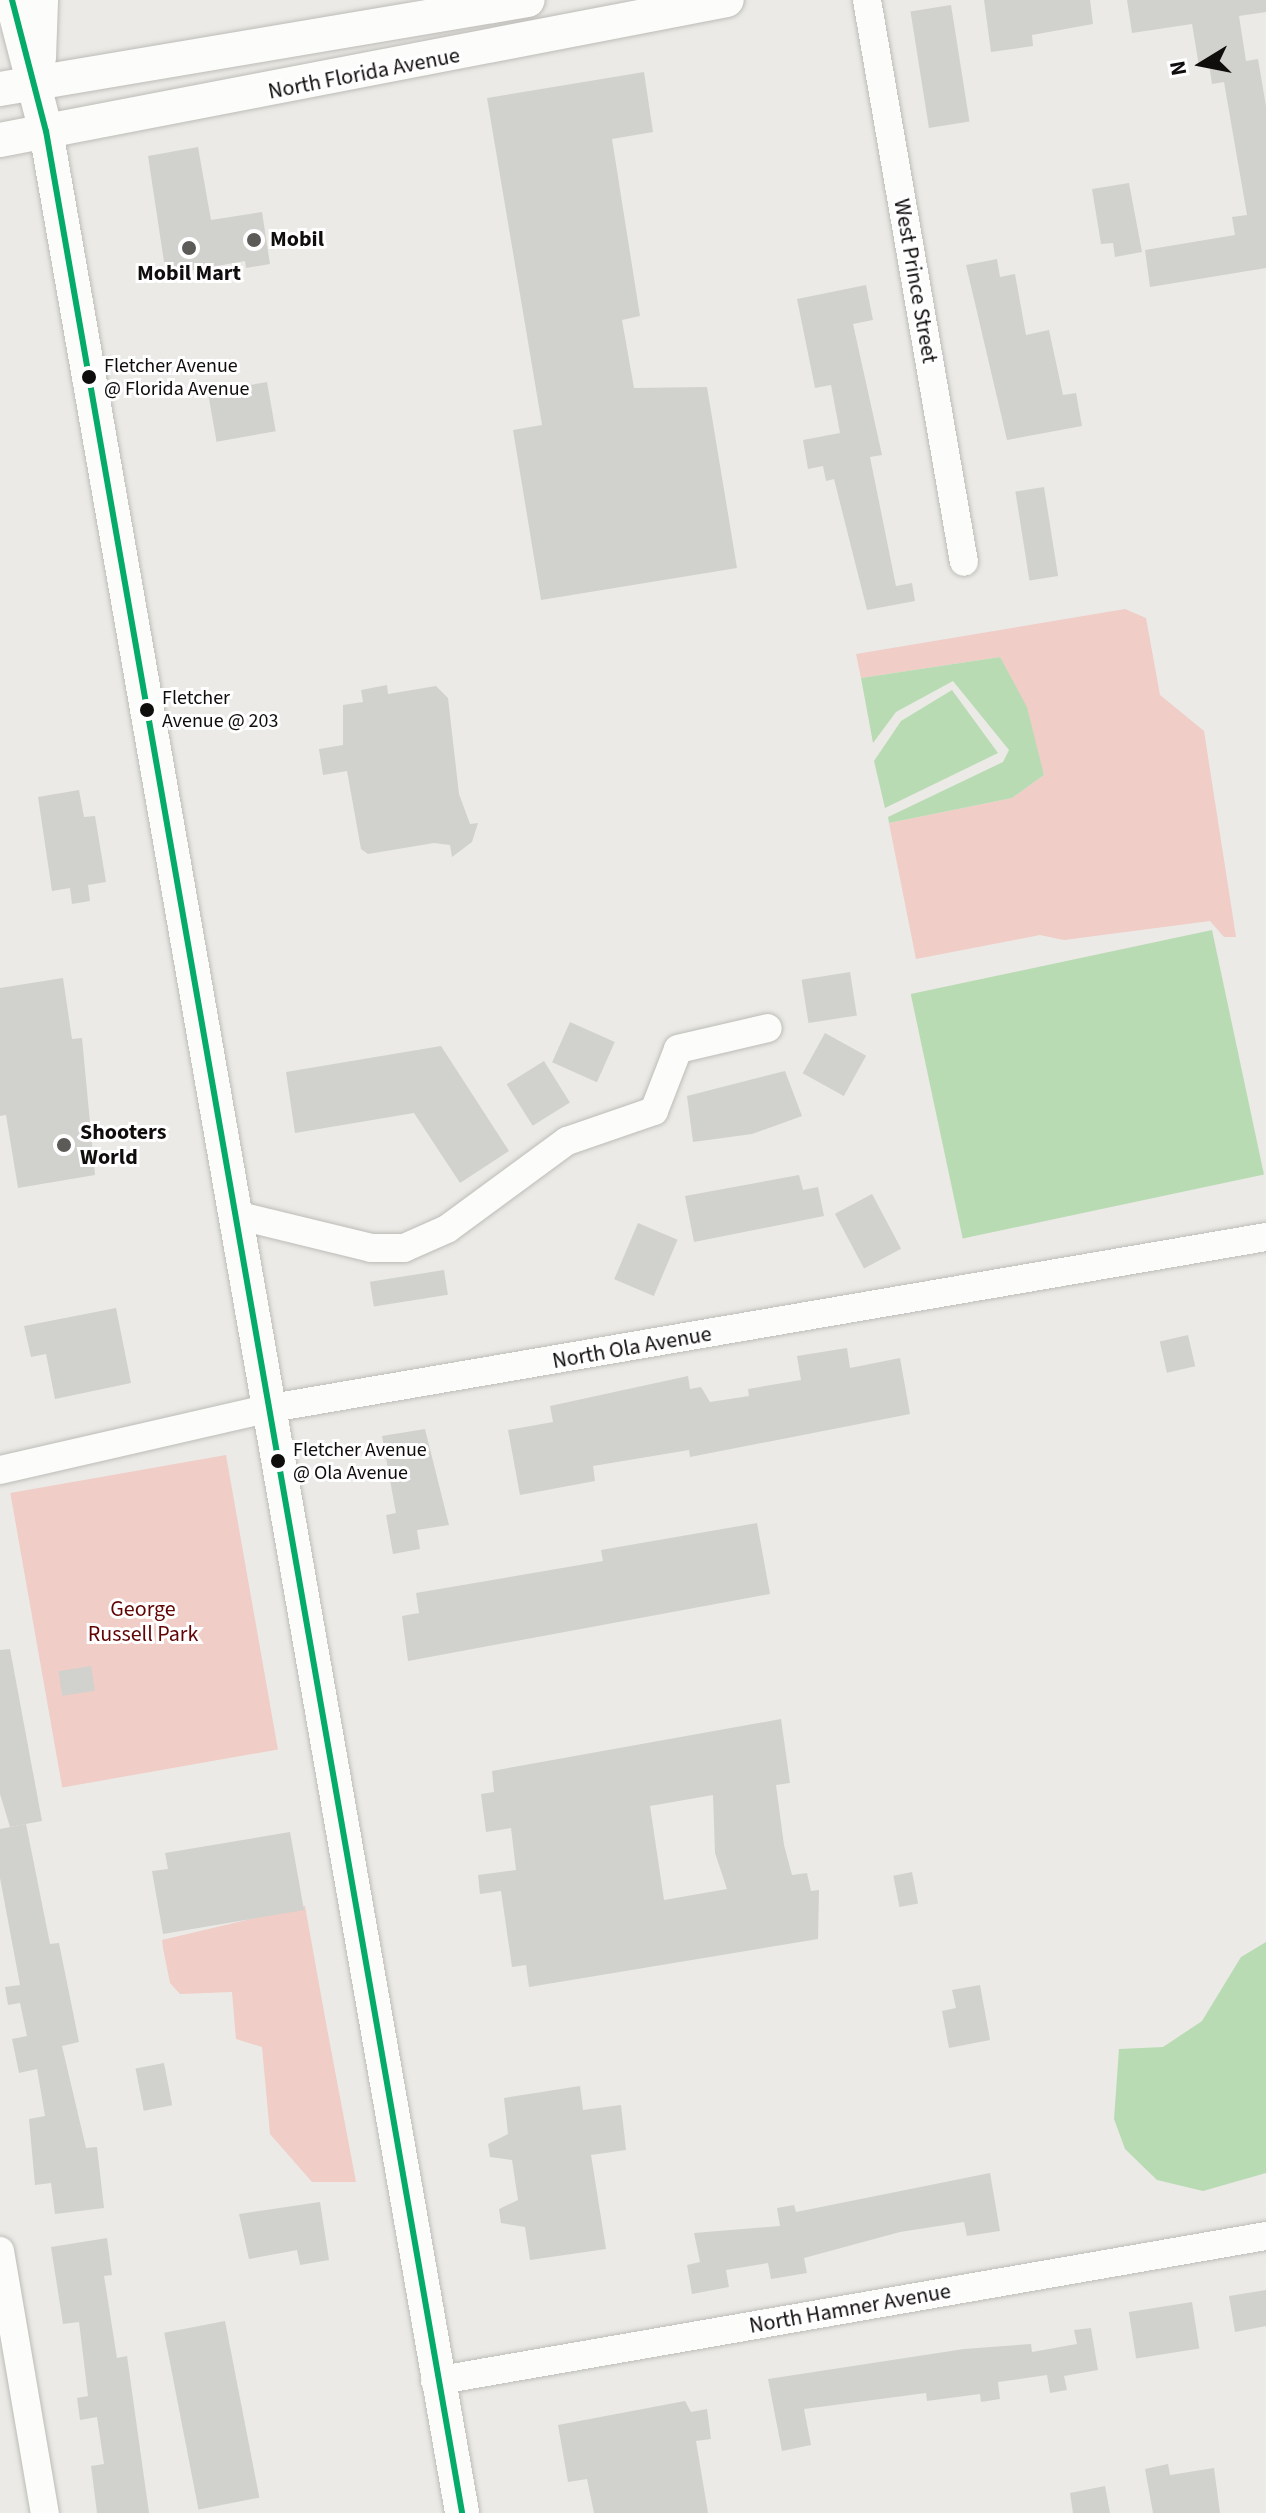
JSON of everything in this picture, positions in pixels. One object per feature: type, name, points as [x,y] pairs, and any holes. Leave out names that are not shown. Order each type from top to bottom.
[{"type":"main road","points":[[12,0],[38,83],[236,1215],[266,1409],[435,2381],[462,2513]]},
{"type":"main road","points":[[38,83],[41,0]]},
{"type":"main road","name":"North Florida Avenue","points":[[0,89],[528,0]]},
{"type":"main road","name":"North Florida Avenue","points":[[0,140],[727,0]]},
{"type":"street","name":"West Prince Street","points":[[867,0],[964,562]]},
{"type":"street","points":[[236,1215],[371,1248],[404,1248],[447,1229],[567,1141],[654,1111],[678,1049],[768,1028]]},
{"type":"street","name":"North Ola Avenue","points":[[0,1470],[266,1409],[1266,1237]]},
{"type":"street","name":"North Hamner Avenue","points":[[435,2381],[1266,2236]]},
{"type":"street","points":[[0,2251],[45,2513]]},
{"type":"green space","points":[[1125,609],[1146,618],[1160,695],[1204,731],[1236,937],[1224,937],[1210,921],[1064,940],[1040,935],[916,959],[889,823],[1012,798],[1044,775],[1000,657],[861,678],[856,654]]},
{"type":"green space","name":"George Russell Park","points":[[226,1455],[278,1749],[62,1787],[10,1493]]},
{"type":"green space","points":[[305,1906],[356,2182],[312,2182],[270,2134],[262,2047],[236,2039],[232,1992],[180,1994],[170,1983],[163,1948],[162,1940]]},
{"type":"shaded area","points":[[1000,657],[1027,707],[1044,775],[1012,798],[889,823],[888,817],[1003,762],[1009,750],[953,681],[896,712],[873,743],[861,678]]},
{"type":"shaded area","points":[[952,690],[998,753],[885,808],[874,761],[901,721]]},
{"type":"shaded area","points":[[1212,930],[1264,1175],[963,1239],[911,994]]},
{"type":"shaded area","points":[[1266,1942],[1266,2173],[1203,2191],[1157,2180],[1125,2149],[1114,2119],[1119,2049],[1163,2047],[1202,2021],[1241,1957]]},
{"type":"building","points":[[984,0],[1090,0],[1093,24],[1032,35],[1033,46],[991,52]]},
{"type":"building","points":[[1127,0],[1266,0],[1266,12],[1239,16],[1246,61],[1258,59],[1266,106],[1266,268],[1150,287],[1145,250],[1235,235],[1232,217],[1247,215],[1224,82],[1212,84],[1209,64],[1199,66],[1192,24],[1132,33]]},
{"type":"building","points":[[951,5],[969,122],[929,128],[911,11]]},
{"type":"building","points":[[644,72],[653,132],[612,139],[640,316],[622,320],[634,388],[707,387],[737,568],[541,600],[513,430],[542,425],[487,98]]},
{"type":"building","points":[[198,147],[211,220],[262,212],[270,264],[246,268],[245,261],[166,275],[148,156]]},
{"type":"building","points":[[1129,183],[1142,252],[1115,257],[1113,243],[1101,244],[1092,189]]},
{"type":"building","points":[[997,259],[1000,277],[1015,274],[1026,335],[1049,330],[1063,395],[1076,393],[1082,426],[1007,440],[966,265]]},
{"type":"building","points":[[866,285],[873,320],[853,324],[882,455],[870,457],[896,586],[912,583],[915,601],[867,610],[834,479],[826,481],[823,466],[808,469],[803,440],[840,433],[831,385],[815,388],[797,299]]},
{"type":"building","points":[[267,382],[276,431],[217,442],[208,392]]},
{"type":"building","points":[[1044,487],[1058,576],[1029,580],[1015,492]]},
{"type":"building","points":[[387,685],[388,694],[436,686],[448,698],[459,794],[470,824],[478,823],[472,842],[452,857],[450,845],[434,843],[368,854],[361,849],[347,771],[323,775],[319,749],[343,745],[343,705],[363,702],[361,690]]},
{"type":"building","points":[[79,790],[84,817],[95,816],[106,882],[88,885],[90,901],[72,904],[70,888],[52,891],[38,797]]},
{"type":"building","points":[[850,972],[857,1015],[808,1023],[802,980]]},
{"type":"building","points":[[63,978],[72,1039],[82,1038],[95,1175],[18,1188],[6,1115],[0,1116],[0,988]]},
{"type":"building","points":[[570,1022],[615,1042],[597,1082],[552,1062]]},
{"type":"building","points":[[825,1033],[866,1056],[844,1096],[803,1073]]},
{"type":"building","points":[[441,1046],[509,1151],[460,1183],[414,1113],[295,1133],[286,1072]]},
{"type":"building","points":[[544,1061],[570,1103],[533,1126],[507,1084]]},
{"type":"building","points":[[785,1071],[802,1116],[752,1134],[693,1142],[687,1096]]},
{"type":"building","points":[[799,1175],[803,1190],[818,1187],[824,1216],[694,1242],[685,1196]]},
{"type":"building","points":[[872,1194],[901,1249],[864,1268],[835,1214]]},
{"type":"building","points":[[638,1223],[678,1240],[654,1296],[614,1279]]},
{"type":"building","points":[[444,1270],[448,1295],[374,1306],[370,1282]]},
{"type":"building","points":[[116,1308],[131,1383],[55,1399],[46,1354],[31,1357],[24,1326]]},
{"type":"building","points":[[1188,1335],[1195,1366],[1167,1373],[1160,1342]]},
{"type":"building","points":[[847,1348],[850,1368],[900,1358],[910,1414],[690,1457],[689,1450],[593,1466],[595,1481],[520,1495],[508,1430],[553,1422],[550,1406],[688,1376],[690,1389],[701,1387],[710,1402],[749,1396],[748,1389],[801,1380],[797,1356]]},
{"type":"building","points":[[425,1429],[449,1525],[417,1530],[420,1549],[393,1554],[386,1515],[396,1513],[382,1436]]},
{"type":"building","points":[[757,1523],[770,1594],[408,1661],[402,1616],[419,1613],[416,1593],[603,1561],[601,1550]]},
{"type":"building","points":[[10,1649],[42,1821],[10,1827],[0,1794],[0,1650]]},
{"type":"building","points":[[91,1666],[95,1691],[62,1696],[58,1671]]},
{"type":"building","points":[[781,1719],[790,1783],[776,1785],[784,1845],[792,1875],[807,1873],[811,1891],[819,1890],[818,1939],[529,1987],[526,1965],[512,1967],[501,1891],[480,1894],[478,1875],[516,1870],[511,1828],[486,1832],[481,1794],[494,1792],[492,1771]],"holes":[[[713,1795],[715,1853],[727,1889],[664,1900],[650,1806]]]},
{"type":"building","points":[[26,1824],[50,1944],[59,1943],[79,2042],[62,2046],[86,2148],[97,2147],[104,2208],[55,2214],[51,2183],[35,2185],[29,2119],[45,2116],[37,2069],[19,2073],[12,2039],[27,2036],[20,2003],[8,2005],[5,1987],[20,1985],[0,1878],[0,1829]]},
{"type":"building","points":[[290,1832],[304,1910],[163,1934],[152,1871],[168,1869],[165,1853]]},
{"type":"building","points":[[912,1872],[918,1903],[899,1907],[893,1876]]},
{"type":"building","points":[[980,1985],[990,2040],[949,2048],[942,2011],[956,2008],[952,1990]]},
{"type":"building","points":[[164,2063],[172,2105],[144,2111],[136,2069]]},
{"type":"building","points":[[580,2086],[583,2110],[621,2105],[626,2150],[591,2155],[606,2249],[530,2260],[525,2227],[501,2223],[499,2209],[518,2200],[512,2160],[490,2157],[488,2144],[508,2134],[504,2098]]},
{"type":"building","points":[[990,2173],[1000,2231],[967,2236],[964,2222],[900,2232],[804,2258],[807,2273],[771,2279],[768,2263],[726,2270],[729,2287],[692,2294],[687,2265],[700,2262],[694,2233],[780,2226],[777,2208],[794,2205],[796,2212]]},
{"type":"building","points":[[320,2202],[329,2260],[300,2265],[297,2250],[249,2259],[239,2214]]},
{"type":"building","points":[[107,2238],[112,2275],[104,2276],[117,2358],[127,2356],[149,2513],[97,2513],[91,2466],[104,2464],[97,2417],[80,2420],[77,2398],[88,2396],[79,2322],[63,2324],[51,2247]]},
{"type":"building","points":[[1266,2290],[1266,2326],[1235,2332],[1229,2296]]},
{"type":"building","points":[[1192,2302],[1199,2348],[1136,2358],[1129,2312]]},
{"type":"building","points":[[225,2321],[259,2498],[198,2510],[164,2333]]},
{"type":"building","points":[[1091,2328],[1098,2370],[1064,2376],[1067,2390],[1050,2393],[1047,2375],[998,2382],[1000,2399],[981,2402],[980,2394],[927,2401],[926,2393],[804,2409],[811,2445],[782,2451],[768,2379],[964,2349],[1031,2344],[1032,2352],[1077,2344],[1074,2330]]},
{"type":"building","points":[[685,2401],[691,2412],[707,2409],[711,2439],[696,2441],[708,2513],[594,2513],[587,2479],[568,2482],[558,2425]]},
{"type":"building","points":[[1168,2464],[1170,2475],[1214,2468],[1220,2513],[1153,2513],[1145,2469]]},
{"type":"building","points":[[1105,2486],[1110,2513],[1073,2513],[1070,2493]]},
{"type":"transit line","points":[[12,0],[46,131],[462,2513]]},
{"type":"place","name":"Mobil","points":[[254,240]]},
{"type":"place","name":"Mobil Mart","points":[[189,248]]},
{"type":"place","name":"Fletcher Avenue @ Florida Avenue","points":[[89,377]]},
{"type":"place","name":"Fletcher Avenue @ 203","points":[[147,710]]},
{"type":"place","name":"Shooters World","points":[[64,1145]]},
{"type":"place","name":"Fletcher Avenue @ Ola Avenue","points":[[278,1461]]}]
